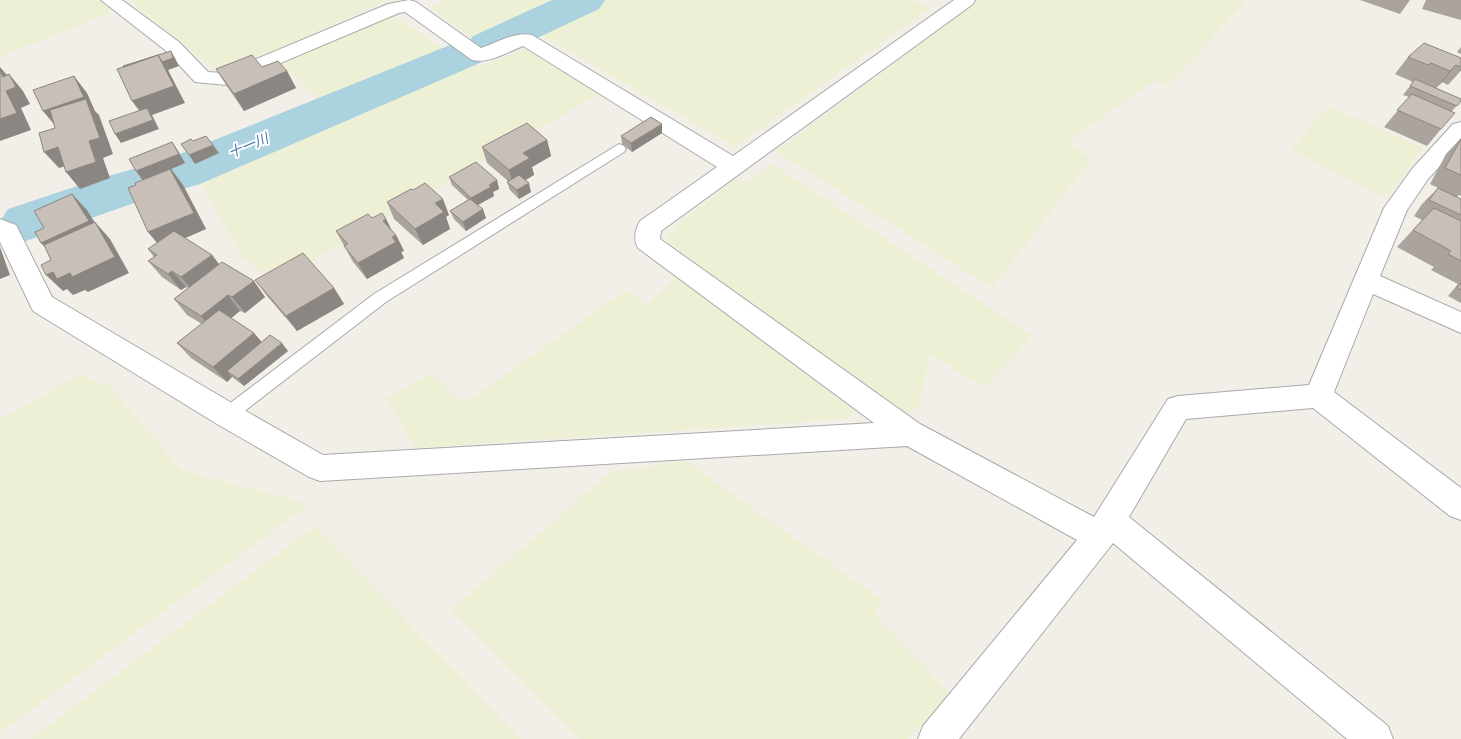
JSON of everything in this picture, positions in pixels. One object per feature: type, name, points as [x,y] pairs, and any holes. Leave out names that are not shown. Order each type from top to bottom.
[{"type":"street","points":[[110,0],[172,46],[202,78],[218,79],[226,79],[396,8],[409,6],[479,56],[525,39],[734,167]]},
{"type":"street","points":[[966,0],[649,227],[647,242],[910,433],[1104,528],[1374,739]]},
{"type":"street","points":[[1318,396],[1396,208],[1420,174],[1461,129]]},
{"type":"street","points":[[0,228],[8,231],[42,304],[227,415],[320,468],[910,433]]},
{"type":"street","points":[[1365,280],[1461,323]]},
{"type":"street","points":[[936,739],[1104,528],[1178,408],[1318,396],[1461,506]]},
{"type":"lane","points":[[227,415],[380,298],[619,149]]},
{"type":"green space","points":[[0,0],[100,0],[115,11],[0,57]]},
{"type":"green space","points":[[129,0],[388,0],[233,69],[211,67]]},
{"type":"green space","points":[[444,0],[575,0],[519,30],[479,44],[430,7]]},
{"type":"green space","points":[[605,0],[910,0],[931,8],[735,147],[537,33],[580,10]]},
{"type":"green space","points":[[980,0],[1247,0],[1168,86],[1155,81],[1068,141],[1091,160],[992,288],[776,151]]},
{"type":"green space","points":[[392,15],[448,51],[326,105],[280,63]]},
{"type":"green space","points":[[524,49],[601,93],[276,282],[242,257],[197,175],[465,59],[480,67]]},
{"type":"green space","points":[[1329,106],[1423,148],[1390,194],[1378,195],[1291,149]]},
{"type":"green space","points":[[772,164],[1033,336],[985,387],[930,355],[919,408],[901,415],[665,239],[677,225],[736,179],[746,183]]},
{"type":"green space","points":[[679,274],[856,408],[848,419],[415,448],[386,398],[431,373],[463,404],[626,290],[647,305]]},
{"type":"green space","points":[[80,374],[111,387],[181,470],[309,504],[0,733],[0,420]]},
{"type":"green space","points":[[686,461],[881,599],[875,615],[951,694],[908,739],[579,739],[451,610],[610,472]]},
{"type":"green space","points":[[315,526],[521,739],[30,739]]},
{"type":"building","points":[[1424,43],[1461,58],[1461,67],[1456,65],[1450,71],[1431,63],[1428,65],[1408,57]]},
{"type":"building","points":[[171,51],[173,58],[162,62],[158,55]]},
{"type":"building","points":[[158,55],[174,86],[132,101],[117,69]]},
{"type":"building","points":[[252,55],[262,67],[278,61],[287,71],[234,94],[216,69]]},
{"type":"building","points":[[156,56],[124,67],[123,66]]},
{"type":"building","points":[[0,71],[3,77],[9,74],[16,87],[6,91],[17,113],[0,119]]},
{"type":"building","points":[[74,76],[84,97],[43,111],[33,90]]},
{"type":"building","points":[[1415,79],[1461,99],[1461,101],[1457,106],[1410,86]]},
{"type":"building","points":[[1412,94],[1455,113],[1441,129],[1397,110]]},
{"type":"building","points":[[86,99],[100,138],[89,141],[96,162],[66,172],[58,147],[44,152],[39,133],[55,128],[50,110]]},
{"type":"building","points":[[147,108],[153,120],[115,134],[109,121]]},
{"type":"building","points":[[651,117],[662,124],[631,143],[621,136]]},
{"type":"building","points":[[527,123],[547,140],[523,153],[530,158],[509,170],[482,147]]},
{"type":"building","points":[[206,136],[213,145],[189,155],[181,144],[191,139],[193,141]]},
{"type":"building","points":[[1461,139],[1461,175],[1445,168]]},
{"type":"building","points":[[172,142],[179,154],[136,171],[129,159]]},
{"type":"building","points":[[476,162],[497,180],[489,185],[491,187],[471,198],[449,177]]},
{"type":"building","points":[[170,169],[194,213],[148,232],[128,188],[136,185],[135,183]]},
{"type":"building","points":[[519,175],[529,183],[517,190],[507,182]]},
{"type":"building","points":[[425,183],[443,199],[435,203],[444,212],[415,229],[387,202]]},
{"type":"building","points":[[1438,188],[1461,199],[1461,215],[1429,200]]},
{"type":"building","points":[[72,194],[89,221],[41,243],[35,232],[44,228],[34,211]]},
{"type":"building","points":[[470,199],[483,209],[463,222],[450,211]]},
{"type":"building","points":[[1434,208],[1461,221],[1461,261],[1448,254],[1451,251],[1413,230]]},
{"type":"building","points":[[382,213],[386,219],[383,221],[396,235],[392,237],[396,242],[358,263],[344,246],[348,244],[336,231],[368,214],[372,218]]},
{"type":"building","points":[[95,222],[115,257],[72,277],[70,273],[57,279],[53,272],[46,275],[41,265],[51,260],[44,245]]},
{"type":"building","points":[[174,231],[212,255],[181,277],[172,271],[168,274],[148,261],[157,255],[148,249]]},
{"type":"building","points":[[303,253],[334,288],[286,316],[255,280]]},
{"type":"building","points":[[222,262],[254,281],[232,297],[228,295],[201,316],[174,299]]},
{"type":"building","points":[[219,310],[254,333],[213,367],[177,343]]},
{"type":"building","points":[[270,335],[282,343],[238,379],[227,371]]},
{"type":"waterway","name":"十一川","points":[[488,45],[585,0]]},
{"type":"waterway","name":"十一川","points":[[26,222],[119,190],[182,172],[465,54]]}]
